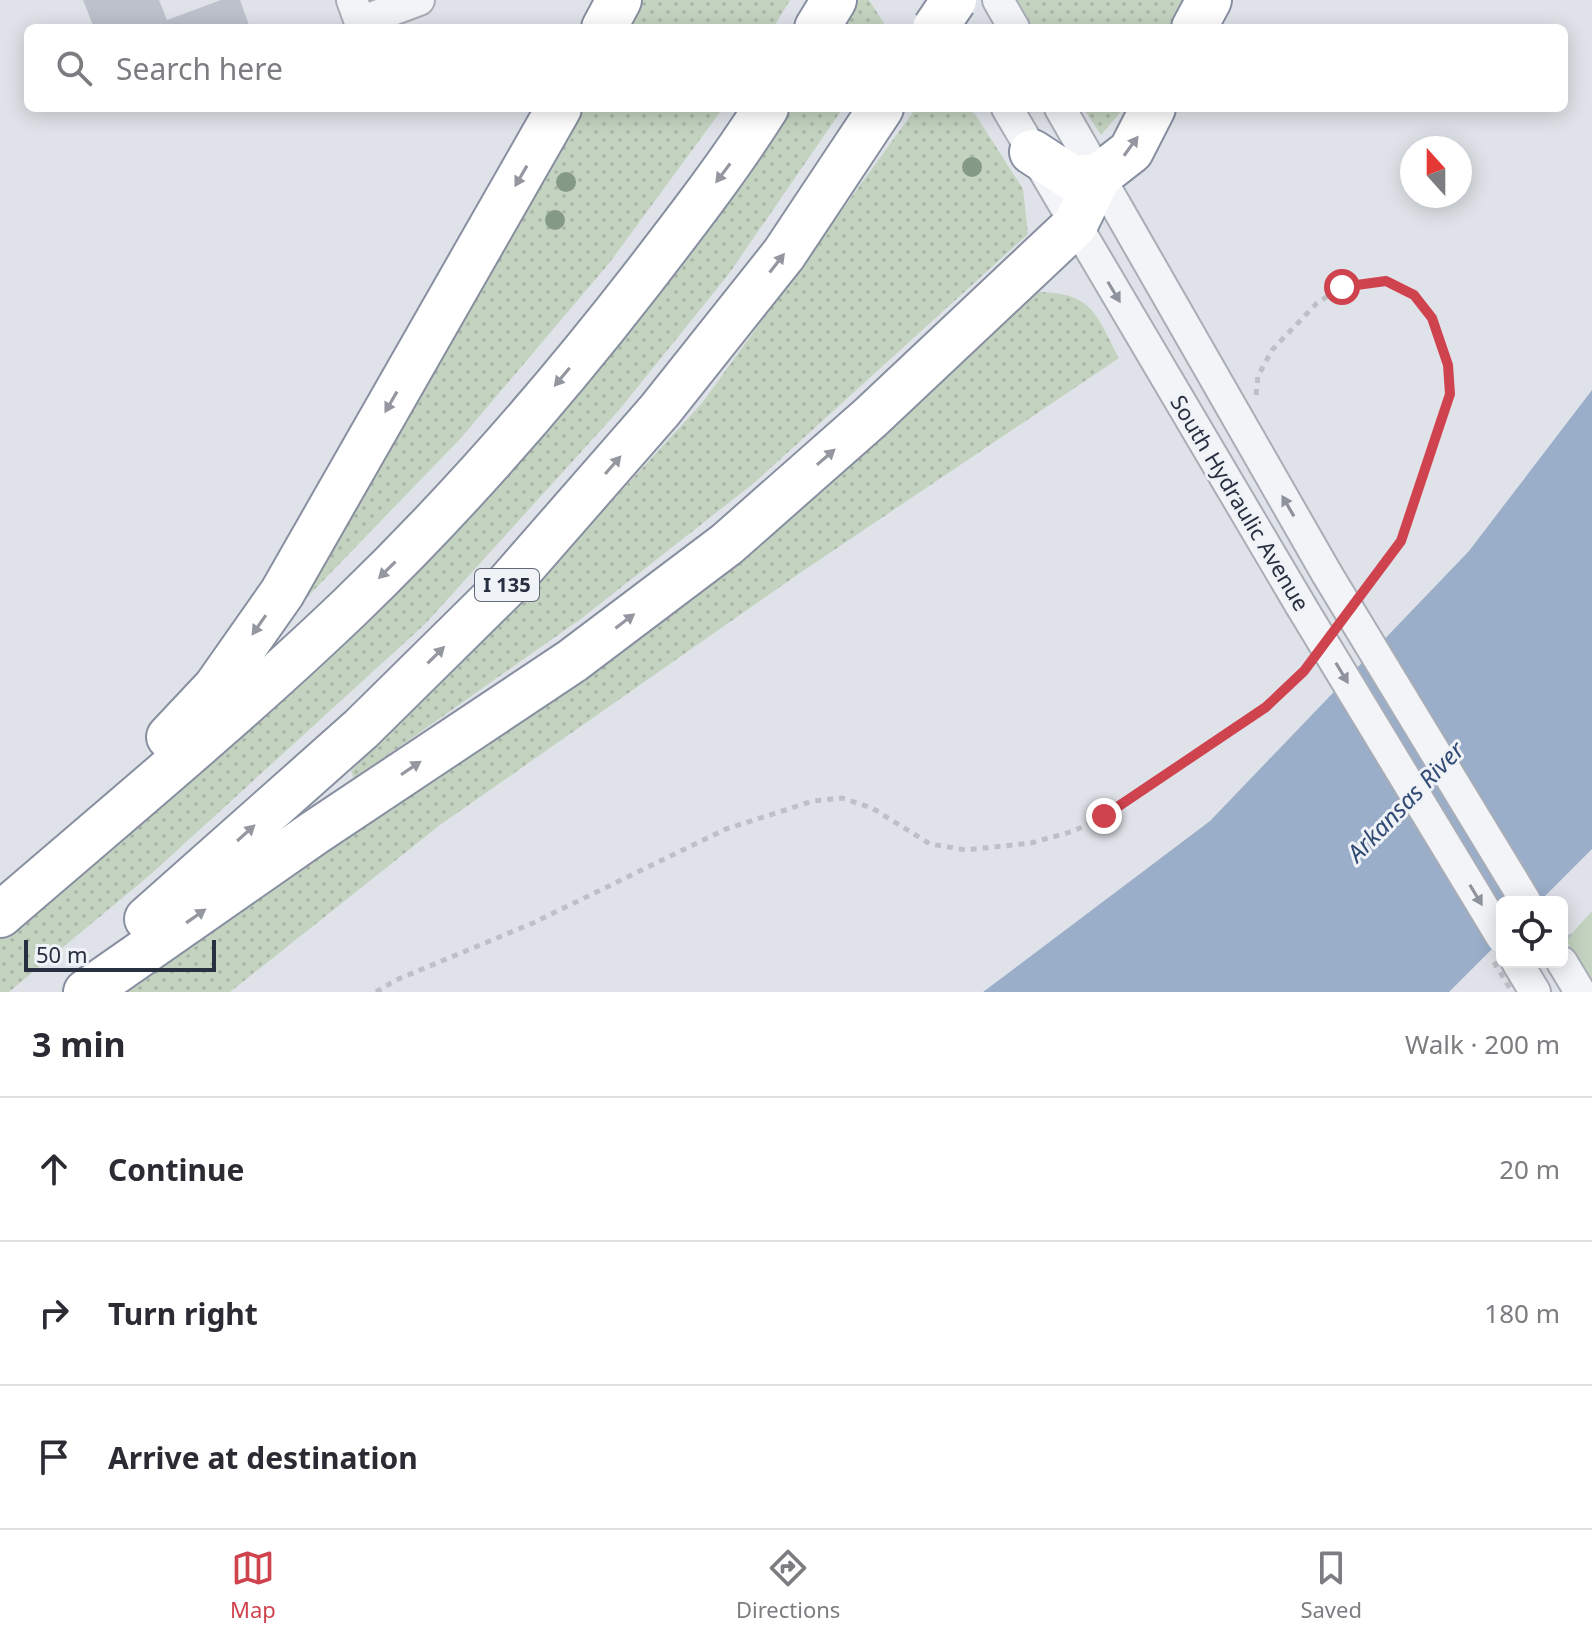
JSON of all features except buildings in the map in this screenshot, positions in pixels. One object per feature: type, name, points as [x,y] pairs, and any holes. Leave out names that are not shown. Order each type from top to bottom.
[{"type":"highway","points":[[606,24],[619,0]]},
{"type":"highway","points":[[819,24],[834,0]]},
{"type":"highway","points":[[938,24],[954,0]]},
{"type":"highway","points":[[1196,24],[1209,0]]},
{"type":"highway","points":[[0,909],[216,687],[282,593],[557,112]]},
{"type":"highway","points":[[0,915],[251,699],[438,519],[535,411],[613,316],[729,165],[763,112]]},
{"type":"highway","name":"I 135","points":[[59,992],[192,881],[350,740],[508,584],[660,410],[784,254],[878,112]]},
{"type":"highway","points":[[86,992],[314,833],[572,661],[727,544],[871,417],[1075,225],[1099,176],[1131,151],[1151,112]]},
{"type":"highway","points":[[1032,152],[1072,178],[1099,176]]},
{"type":"street","points":[[352,0],[360,22],[419,0]]},
{"type":"street","points":[[943,0],[958,24]]},
{"type":"street","points":[[998,0],[1012,24]]},
{"type":"street","name":"South Hydraulic Avenue","points":[[1009,112],[1301,606],[1496,928]]},
{"type":"street","name":"South Hydraulic Avenue","points":[[1062,112],[1327,574],[1522,896]]},
{"type":"street","points":[[1521,968],[1535,992]]},
{"type":"street","points":[[1566,968],[1580,992]]},
{"type":"path","points":[[1259,408],[1256,393],[1258,376],[1272,350],[1317,303],[1342,287],[1386,281],[1414,295],[1432,318],[1448,365],[1450,394],[1401,541],[1357,600]]},
{"type":"path","points":[[376,992],[396,980],[533,923],[726,829],[813,801],[842,798],[872,808],[930,844],[966,850],[1031,843],[1074,831],[1104,816],[1266,707],[1313,659]]},
{"type":"green space","points":[[633,0],[790,0],[775,24],[619,24]]},
{"type":"green space","points":[[856,0],[869,0],[884,24],[841,24]]},
{"type":"green space","points":[[1013,0],[1185,0],[1173,24],[1028,24]]},
{"type":"green space","points":[[570,112],[720,112],[610,262],[461,438],[286,619]]},
{"type":"green space","points":[[782,112],[840,112],[728,275],[619,410],[425,624],[150,875],[9,992],[0,992],[0,938],[246,729]]},
{"type":"green space","points":[[913,112],[975,114],[1023,189],[1028,234],[754,483],[582,618],[354,779],[351,771],[535,585],[702,403]]},
{"type":"green space","points":[[1086,112],[1121,112],[1101,135]]},
{"type":"green space","points":[[1035,292],[1069,296],[1089,308],[1104,328],[1119,358],[797,575],[440,825],[230,992],[109,992]]},
{"type":"green space","points":[[1592,911],[1592,983],[1568,943],[1568,938]]},
{"type":"water","name":"Arkansas River","points":[[1592,390],[1592,849],[1545,896],[1496,896],[1496,945],[1449,992],[983,992],[1210,821],[1469,551]]},
{"type":"route","points":[[1104,816],[1266,707],[1304,671],[1401,541],[1450,394],[1448,365],[1432,318],[1414,295],[1386,281],[1342,287]]}]
